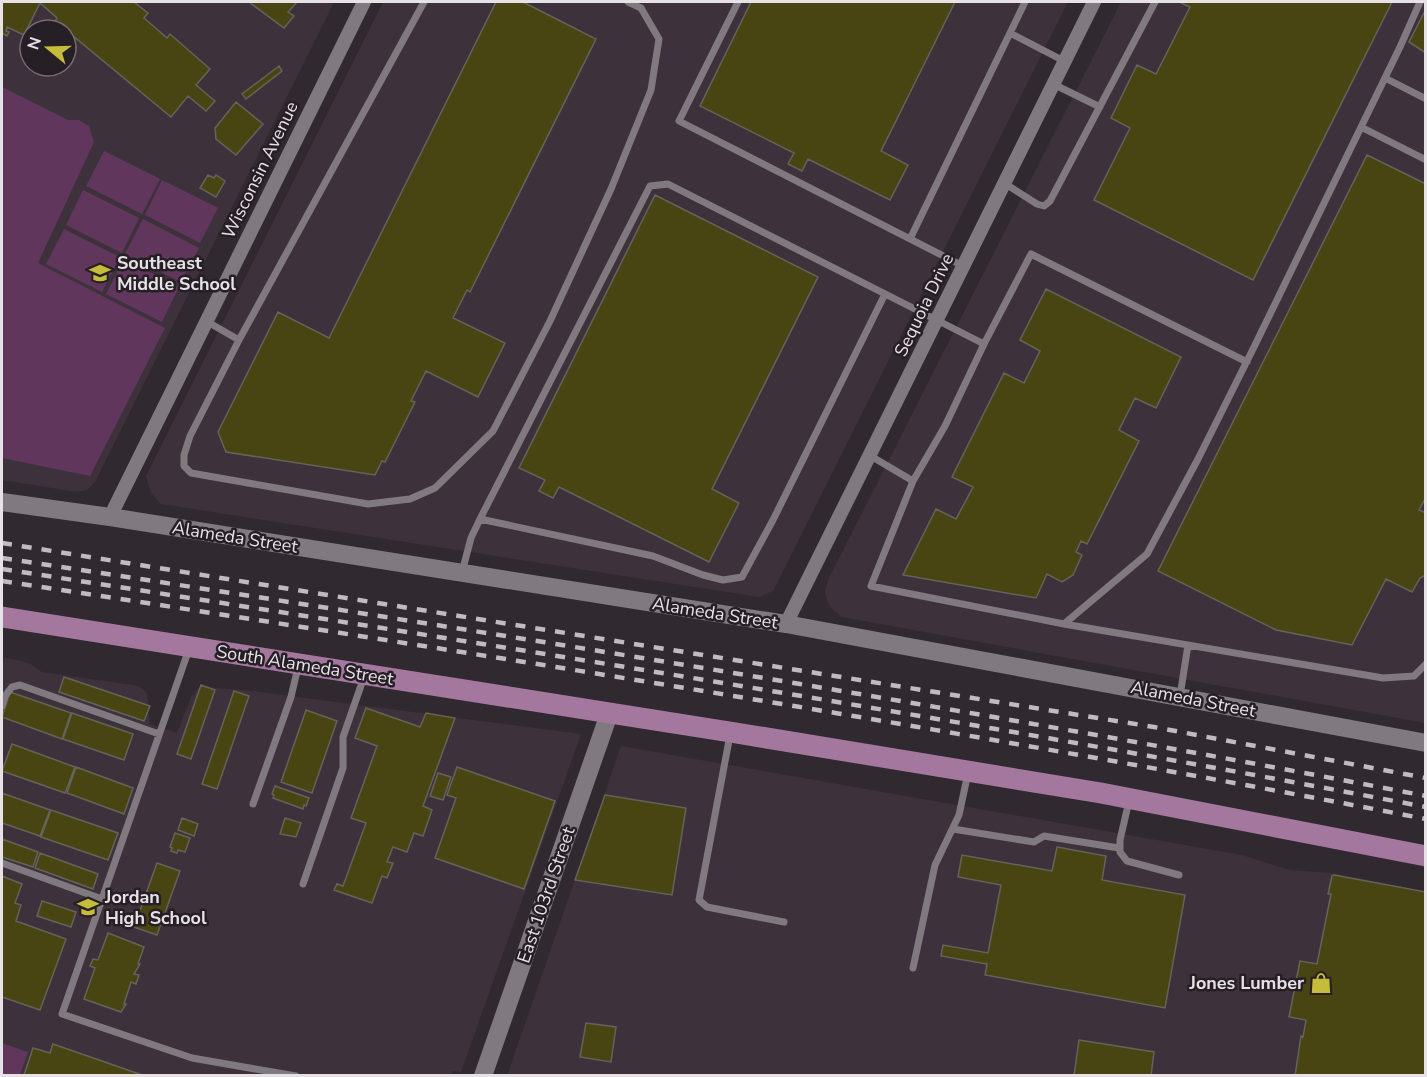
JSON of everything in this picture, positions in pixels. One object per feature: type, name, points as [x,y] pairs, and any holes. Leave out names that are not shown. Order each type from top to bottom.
[{"type":"main road","name":"South Alameda Street","points":[[2,617],[609,714]]},
{"type":"main road","points":[[609,714],[1129,798],[1425,856]]},
{"type":"street","name":"Wisconsin Avenue","points":[[110,516],[364,2]]},
{"type":"street","name":"Sequoia Drive","points":[[786,624],[1094,2]]},
{"type":"street","name":"Alameda Street","points":[[2,502],[110,516],[786,624],[1425,742]]},
{"type":"street","name":"East 103rd Street","points":[[483,1076],[609,714]]},
{"type":"lane","points":[[424,2],[239,340],[190,436],[184,455],[184,466],[191,473],[368,504],[385,503],[410,499],[435,488],[493,431],[550,321],[611,189],[651,90],[659,39],[640,8],[628,2]]},
{"type":"lane","points":[[738,2],[679,121],[963,266]]},
{"type":"lane","points":[[910,239],[1025,2]]},
{"type":"lane","points":[[1004,183],[1037,204],[1044,206],[1050,201],[1155,2]]},
{"type":"lane","points":[[1064,624],[1147,554],[1247,362],[1420,2]]},
{"type":"lane","points":[[1010,33],[1064,61]]},
{"type":"lane","points":[[1385,78],[1425,99]]},
{"type":"lane","points":[[1053,84],[1100,107]]},
{"type":"lane","points":[[1361,127],[1425,160]]},
{"type":"lane","points":[[462,573],[471,538],[480,519],[650,186],[668,184],[984,344]]},
{"type":"lane","points":[[1247,362],[1031,254],[945,426],[913,481],[871,586],[1064,624],[1383,678],[1414,676],[1425,664]]},
{"type":"lane","points":[[480,519],[653,556],[723,580],[742,578],[885,294]]},
{"type":"lane","points":[[206,321],[239,340]]},
{"type":"lane","points":[[869,455],[913,481]]},
{"type":"lane","points":[[1180,696],[1188,645]]},
{"type":"lane","points":[[190,647],[63,1014],[192,1058],[296,1076]]},
{"type":"lane","points":[[253,804],[291,697],[298,664]]},
{"type":"lane","points":[[303,884],[343,768],[343,737],[365,675]]},
{"type":"lane","points":[[2,706],[5,696],[12,687],[21,685],[159,734]]},
{"type":"lane","points":[[730,732],[699,900],[707,907],[784,922]]},
{"type":"lane","points":[[913,968],[935,865],[959,815],[968,771]]},
{"type":"lane","points":[[1129,798],[1120,852],[1127,861],[1179,875]]},
{"type":"lane","points":[[953,829],[1034,842],[1044,836],[1119,848]]},
{"type":"lane","points":[[2,863],[102,899]]},
{"type":"shaded area","name":"Southeast Middle School","points":[[2,2],[334,2],[95,482],[87,490],[77,492],[2,480]]},
{"type":"shaded area","points":[[383,2],[1068,2],[773,591],[759,597],[161,504],[151,493],[146,476]]},
{"type":"shaded area","points":[[1121,2],[1425,2],[1425,723],[842,617],[828,603],[825,592],[828,580]]},
{"type":"shaded area","points":[[2,87],[68,120],[79,120],[89,126],[94,142],[38,263],[165,328],[90,476],[2,458]]},
{"type":"shaded area","points":[[104,151],[160,179],[142,214],[86,186]]},
{"type":"shaded area","points":[[162,180],[218,208],[200,243],[145,215]]},
{"type":"shaded area","points":[[83,190],[139,218],[122,253],[66,225]]},
{"type":"shaded area","points":[[143,219],[199,248],[181,282],[125,254]]},
{"type":"shaded area","points":[[64,229],[120,257],[102,292],[46,264]]},
{"type":"shaded area","points":[[124,259],[179,287],[162,322],[106,294]]},
{"type":"shaded area","points":[[2,657],[29,663],[42,672],[139,686],[147,693],[150,724],[177,733],[191,697],[198,688],[203,687],[253,691],[581,734],[461,1072],[453,1071],[451,1076],[2,1075]]},
{"type":"shaded area","points":[[621,746],[1242,855],[1290,870],[1332,873],[1425,891],[1425,1075],[507,1076]]},
{"type":"shaded area","points":[[2,1043],[28,1052],[20,1075],[2,1075]]},
{"type":"building","points":[[2,2],[134,2],[148,13],[144,18],[167,38],[170,34],[210,69],[196,85],[215,101],[206,111],[188,96],[171,117],[78,40],[78,18],[57,18],[40,3],[32,18],[18,18],[18,32],[7,27],[6,31],[9,32],[7,36],[2,33]]},
{"type":"building","points":[[249,2],[297,2],[288,12],[294,16],[284,28]]},
{"type":"building","points":[[496,2],[523,2],[596,39],[470,292],[467,290],[453,318],[505,343],[478,397],[426,371],[411,401],[415,402],[385,462],[382,461],[375,475],[226,452],[218,432],[278,312],[329,338]]},
{"type":"building","points":[[751,2],[955,2],[881,151],[908,165],[890,200],[808,159],[802,171],[788,164],[794,153],[700,106]]},
{"type":"building","points":[[1179,2],[1392,2],[1253,280],[1094,200],[1130,128],[1111,118],[1137,65],[1156,74],[1190,7]]},
{"type":"building","points":[[1426,9],[1426,53],[1409,42]]},
{"type":"building","points":[[279,66],[282,71],[246,99],[242,94]]},
{"type":"building","points":[[236,102],[263,124],[236,155],[216,139],[215,128]]},
{"type":"building","points":[[1367,155],[1426,184],[1426,497],[1419,510],[1426,513],[1426,575],[1420,578],[1412,592],[1386,579],[1352,645],[1276,630],[1158,571]]},
{"type":"building","points":[[208,175],[214,178],[216,175],[225,181],[216,197],[200,188]]},
{"type":"building","points":[[655,195],[818,277],[712,489],[739,503],[709,562],[559,487],[553,498],[539,491],[545,480],[519,468]]},
{"type":"building","points":[[1046,289],[1181,357],[1156,408],[1135,398],[1119,430],[1139,441],[1087,544],[1081,541],[1076,552],[1082,555],[1073,575],[1062,582],[1047,574],[1036,598],[903,575],[936,509],[956,519],[973,487],[952,477],[1004,373],[1024,383],[1040,351],[1020,340]]},
{"type":"building","points":[[64,677],[150,706],[144,721],[59,692]]},
{"type":"building","points":[[201,685],[215,690],[191,759],[177,754]]},
{"type":"building","points":[[234,691],[249,696],[217,789],[202,784]]},
{"type":"building","points":[[10,692],[71,713],[62,739],[2,717]]},
{"type":"building","points":[[366,708],[420,727],[426,713],[455,718],[423,806],[432,810],[423,836],[414,833],[407,852],[393,847],[387,862],[393,863],[387,878],[382,876],[372,903],[334,890],[337,884],[343,886],[366,823],[351,818],[377,746],[355,738]]},
{"type":"building","points":[[306,710],[337,721],[312,793],[281,782]]},
{"type":"building","points":[[72,713],[133,734],[124,760],[63,739]]},
{"type":"building","points":[[12,744],[75,767],[65,793],[2,771]]},
{"type":"building","points":[[76,767],[133,788],[124,814],[67,793]]},
{"type":"building","points":[[457,767],[555,801],[524,889],[435,858],[456,798],[447,795]]},
{"type":"building","points":[[438,773],[451,777],[443,800],[430,796]]},
{"type":"building","points":[[275,786],[309,798],[306,806],[304,805],[303,809],[273,798]]},
{"type":"building","points":[[2,793],[50,810],[40,836],[2,823]]},
{"type":"building","points":[[605,795],[686,808],[672,895],[575,880]]},
{"type":"building","points":[[51,810],[118,833],[108,860],[41,837]]},
{"type":"building","points":[[182,818],[198,824],[194,836],[178,830]]},
{"type":"building","points":[[285,818],[301,823],[296,837],[280,834]]},
{"type":"building","points":[[175,833],[190,838],[185,852],[171,851],[170,847]]},
{"type":"building","points":[[2,839],[38,852],[33,867],[2,857]]},
{"type":"building","points":[[1057,847],[1106,856],[1102,880],[1185,895],[1165,1008],[985,975],[987,964],[941,956],[943,945],[988,953],[1001,885],[958,877],[962,855],[1052,871]]},
{"type":"building","points":[[40,853],[98,874],[93,889],[35,868]]},
{"type":"building","points":[[157,863],[180,871],[157,935],[134,927]]},
{"type":"building","points":[[1334,875],[1426,892],[1426,1076],[1295,1076],[1301,1036],[1303,1037],[1306,1020],[1289,1017],[1300,961],[1317,964],[1331,894],[1328,894]]},
{"type":"building","points":[[2,876],[22,884],[15,903],[21,905],[16,921],[66,939],[40,1010],[2,997]]},
{"type":"building","points":[[42,901],[76,912],[71,927],[37,916]]},
{"type":"building","points":[[108,933],[144,947],[138,964],[140,964],[134,974],[139,975],[136,984],[131,982],[124,1004],[126,1004],[121,1012],[84,999],[95,968],[90,966],[93,959],[98,960]]},
{"type":"building","points":[[586,1023],[616,1027],[611,1062],[580,1057]]},
{"type":"building","points":[[1079,1040],[1154,1052],[1151,1076],[1074,1076]]},
{"type":"building","points":[[53,1044],[145,1076],[24,1075],[33,1048],[50,1053]]},
{"type":"railway","points":[[2,543],[1154,727],[1426,778]]},
{"type":"railway","points":[[2,558],[715,670],[1071,731],[1426,796]]},
{"type":"railway","points":[[2,569],[893,711],[1426,807]]},
{"type":"railway","points":[[2,581],[715,693],[1071,754],[1426,819]]},
{"type":"place","name":"Southeast Middle School","points":[[100,273]]},
{"type":"place","name":"Jordan High School","points":[[88,907]]},
{"type":"place","name":"Jones Lumber","points":[[1321,983]]}]
